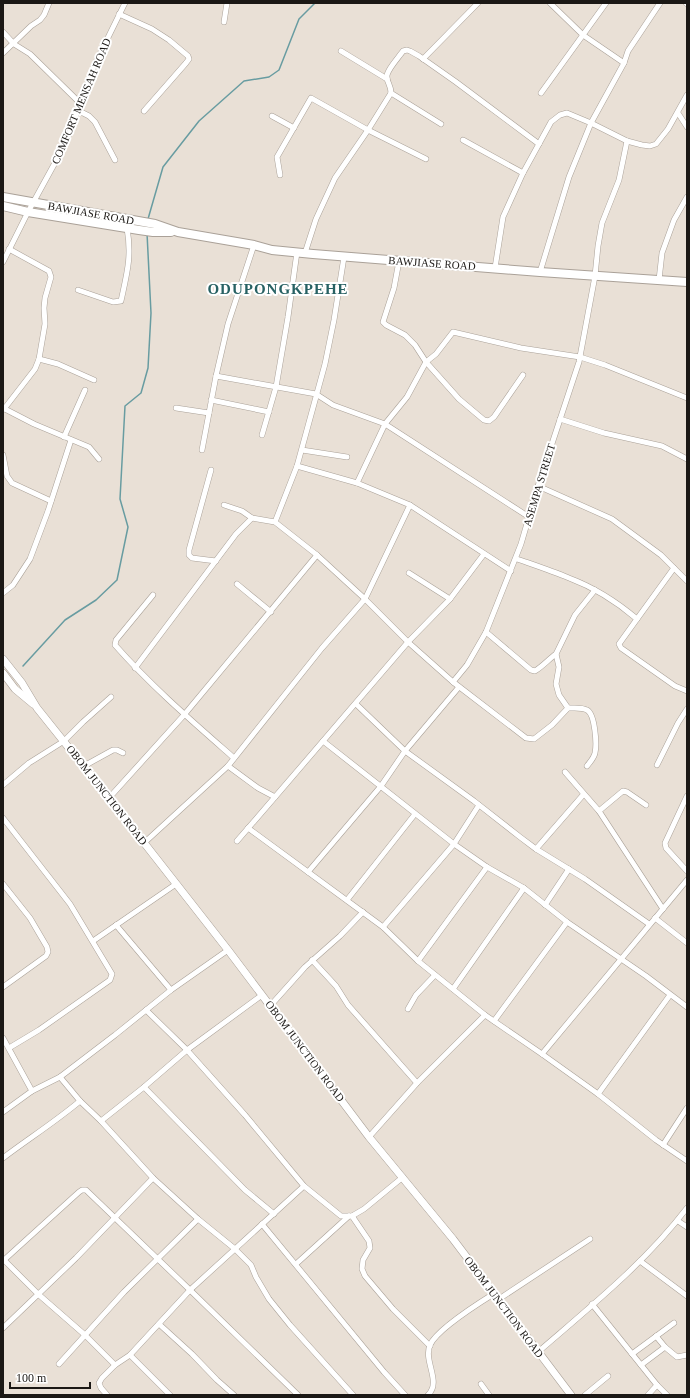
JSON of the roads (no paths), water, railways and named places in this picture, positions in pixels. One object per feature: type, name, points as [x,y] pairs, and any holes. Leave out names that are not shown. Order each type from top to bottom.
[{"type":"main road","name":"BAWJIASE ROAD","points":[[3,197],[143,222],[154,228]]},
{"type":"main road","name":"BAWJIASE ROAD","points":[[3,206],[28,212],[139,230],[154,228],[254,245],[272,250],[344,257],[687,282]]},
{"type":"main road","name":"OBOM JUNCTION ROAD","points":[[3,659],[22,683],[37,708],[271,1005],[369,1137],[403,1177],[495,1293],[571,1395]]},
{"type":"main road","name":"OBOM JUNCTION ROAD","points":[[3,673],[15,689],[37,708]]},
{"type":"street","points":[[3,53],[40,20],[49,3]]},
{"type":"street","name":"COMFORT MENSAH ROAD","points":[[3,262],[62,150],[94,66],[125,3]]},
{"type":"street","points":[[224,22],[227,3]]},
{"type":"street","points":[[423,59],[478,3]]},
{"type":"street","points":[[550,3],[584,35],[624,63]]},
{"type":"street","points":[[541,93],[606,3]]},
{"type":"street","points":[[540,272],[569,177],[592,123],[624,63],[628,51],[660,3]]},
{"type":"street","points":[[119,14],[152,29],[169,40],[188,56],[189,59],[144,111]]},
{"type":"street","points":[[3,32],[14,44],[30,54],[80,103]]},
{"type":"street","points":[[262,435],[276,387],[301,252],[335,178],[391,93],[391,87],[387,79],[341,51]]},
{"type":"street","points":[[387,79],[387,74],[403,51],[410,51],[456,82],[539,144]]},
{"type":"street","points":[[391,93],[441,124]]},
{"type":"street","points":[[495,268],[503,218],[523,173],[551,122],[560,114],[567,113],[592,123],[627,141],[650,146],[656,144],[668,130],[687,95]]},
{"type":"street","points":[[280,175],[277,157],[311,98],[368,130],[426,159]]},
{"type":"street","points":[[77,110],[89,116],[95,122],[115,160]]},
{"type":"street","points":[[678,112],[687,126]]},
{"type":"street","points":[[272,116],[294,128]]},
{"type":"street","points":[[463,140],[523,173]]},
{"type":"street","name":"ASEMPA STREET","points":[[453,682],[467,665],[486,632],[517,559],[538,486],[580,357],[595,276],[602,223],[619,180],[627,141]]},
{"type":"street","points":[[659,280],[662,253],[674,220],[687,197]]},
{"type":"street","points":[[78,290],[113,302],[121,301],[130,263],[130,248],[127,228]]},
{"type":"street","points":[[202,450],[208,413],[228,324],[254,245]]},
{"type":"street","points":[[9,249],[49,271],[51,277],[45,298],[45,324],[39,359],[35,369],[4,409],[89,447],[99,459]]},
{"type":"street","points":[[275,522],[297,466],[325,364],[344,257]]},
{"type":"street","points":[[399,261],[394,288],[383,322],[405,335],[415,345],[426,362],[459,399],[484,420],[489,421],[494,417],[523,374]]},
{"type":"street","points":[[357,483],[385,424],[406,397],[426,362],[436,354],[454,332],[520,348],[580,357],[687,398]]},
{"type":"street","points":[[39,359],[58,364],[94,380]]},
{"type":"street","points":[[216,376],[316,394],[333,405],[385,424],[529,517]]},
{"type":"street","points":[[64,437],[85,390]]},
{"type":"street","points":[[211,400],[269,412]]},
{"type":"street","points":[[176,408],[208,413]]},
{"type":"street","points":[[560,419],[604,433],[662,446],[687,459]]},
{"type":"street","points":[[3,593],[13,584],[30,559],[71,440]]},
{"type":"street","points":[[302,450],[347,457]]},
{"type":"street","points":[[3,456],[6,476],[12,483],[51,501]]},
{"type":"street","points":[[297,466],[357,483],[410,505],[511,571]]},
{"type":"street","points":[[211,470],[189,550],[189,555],[192,558],[216,561]]},
{"type":"street","points":[[538,486],[612,519],[661,554],[687,581]]},
{"type":"street","points":[[224,505],[242,510],[252,518],[275,522],[317,555],[365,599],[408,642],[459,688],[526,738],[534,739],[539,736],[568,708],[578,707],[587,710],[591,713],[596,741],[595,752],[592,760],[587,766]]},
{"type":"street","points":[[144,843],[228,766],[322,648],[365,599],[410,505]]},
{"type":"street","points":[[135,668],[236,534],[252,518]]},
{"type":"street","points":[[237,841],[408,642],[450,599],[484,554]]},
{"type":"street","points":[[109,798],[184,715],[317,555]]},
{"type":"street","points":[[517,559],[569,578],[594,590],[620,606],[637,619]]},
{"type":"street","points":[[674,568],[621,639],[619,644],[621,648],[675,686],[687,691]]},
{"type":"street","points":[[409,573],[450,599]]},
{"type":"street","points":[[237,584],[271,612]]},
{"type":"street","points":[[486,632],[531,670],[535,671],[556,654],[575,615],[594,590]]},
{"type":"street","points":[[153,595],[116,640],[115,645],[135,668],[184,715],[234,758]]},
{"type":"street","points":[[556,654],[558,667],[556,684],[559,695],[568,708]]},
{"type":"street","points":[[308,872],[381,786],[405,751],[459,688]]},
{"type":"street","points":[[3,785],[29,763],[64,741],[111,697]]},
{"type":"street","points":[[356,704],[405,751],[536,849],[585,879],[649,924]]},
{"type":"street","points":[[657,766],[687,708]]},
{"type":"street","points":[[323,741],[454,844],[487,867],[524,888],[567,922],[646,976],[687,1007]]},
{"type":"street","points":[[84,766],[113,750],[123,753]]},
{"type":"street","points":[[228,766],[258,788],[275,797]]},
{"type":"street","points":[[564,772],[583,795],[599,811],[663,909]]},
{"type":"street","points":[[599,811],[623,791],[627,792],[646,805]]},
{"type":"street","points":[[536,849],[583,795]]},
{"type":"street","points":[[687,796],[665,843],[666,848],[687,871]]},
{"type":"street","points":[[383,927],[454,844],[479,805]]},
{"type":"street","points":[[347,900],[415,814]]},
{"type":"street","points":[[3,818],[70,904],[112,974],[110,980],[40,1030],[9,1048]]},
{"type":"street","points":[[248,828],[383,927],[418,961],[485,1015],[598,1094],[663,1145],[687,1161]]},
{"type":"street","points":[[418,961],[487,867]]},
{"type":"street","points":[[545,905],[569,870]]},
{"type":"street","points":[[542,1054],[687,880]]},
{"type":"street","points":[[3,884],[30,918],[47,947],[48,952],[46,956],[3,987]]},
{"type":"street","points":[[93,941],[176,884]]},
{"type":"street","points":[[453,989],[524,888]]},
{"type":"street","points":[[271,1005],[312,960],[340,936],[363,912]]},
{"type":"street","points":[[655,918],[687,943]]},
{"type":"street","points":[[494,1021],[567,922]]},
{"type":"street","points":[[116,925],[171,990]]},
{"type":"street","points":[[3,1112],[32,1091],[60,1077],[171,990],[228,950]]},
{"type":"street","points":[[312,960],[336,986],[348,1004],[418,1082]]},
{"type":"street","points":[[408,1008],[416,996],[435,975]]},
{"type":"street","points":[[101,1121],[187,1050],[262,995]]},
{"type":"street","points":[[598,1094],[670,995]]},
{"type":"street","points":[[146,1010],[187,1050],[245,1114],[304,1186],[341,1216],[351,1216]]},
{"type":"street","points":[[369,1137],[418,1082],[485,1015]]},
{"type":"street","points":[[3,1038],[32,1091]]},
{"type":"street","points":[[60,1077],[80,1101],[101,1121],[153,1178],[198,1219],[236,1249],[250,1265],[269,1299],[290,1325],[353,1395]]},
{"type":"street","points":[[144,1087],[246,1190],[274,1214]]},
{"type":"street","points":[[3,1158],[27,1139],[61,1117],[80,1101]]},
{"type":"street","points":[[663,1145],[687,1108]]},
{"type":"street","points":[[296,1264],[351,1216],[364,1209],[403,1177]]},
{"type":"street","points":[[4,1326],[76,1258],[153,1178]]},
{"type":"street","points":[[107,1395],[99,1383],[102,1378],[130,1355],[190,1290],[304,1186]]},
{"type":"street","points":[[116,1365],[85,1335],[38,1294],[3,1259],[82,1190],[86,1190],[298,1395]]},
{"type":"street","points":[[538,1352],[630,1272],[678,1221],[687,1208]]},
{"type":"street","points":[[351,1216],[369,1241],[370,1248],[363,1260],[362,1269],[365,1276],[393,1309],[430,1346]]},
{"type":"street","points":[[59,1364],[124,1292],[198,1219]]},
{"type":"street","points":[[678,1221],[687,1227]]},
{"type":"street","points":[[262,1224],[384,1372],[405,1395]]},
{"type":"street","points":[[499,1299],[590,1239]]},
{"type":"street","points":[[640,1261],[687,1296]]},
{"type":"street","points":[[428,1395],[432,1391],[434,1385],[428,1355],[430,1346],[434,1339],[458,1318],[495,1293]]},
{"type":"street","points":[[592,1304],[657,1385],[667,1395]]},
{"type":"street","points":[[632,1354],[674,1323]]},
{"type":"street","points":[[159,1324],[234,1395]]},
{"type":"street","points":[[656,1336],[664,1347],[677,1356],[687,1355]]},
{"type":"street","points":[[641,1365],[664,1347]]},
{"type":"street","points":[[130,1355],[170,1395]]},
{"type":"street","points":[[585,1395],[608,1376]]},
{"type":"street","points":[[481,1384],[489,1395]]},
{"type":"street","points":[[648,1395],[657,1385]]},
{"type":"waterway","points":[[148,219],[163,167],[199,121],[244,81],[269,77],[279,70],[299,19],[315,3]]},
{"type":"waterway","points":[[351,3],[372,3]]},
{"type":"waterway","points":[[23,666],[65,620],[96,600],[117,580],[128,527],[120,499],[125,406],[141,393],[148,368],[151,313],[147,233]]},
{"type":"district","name":"ODUPONGKPEHE","points":[[278,289]]}]
